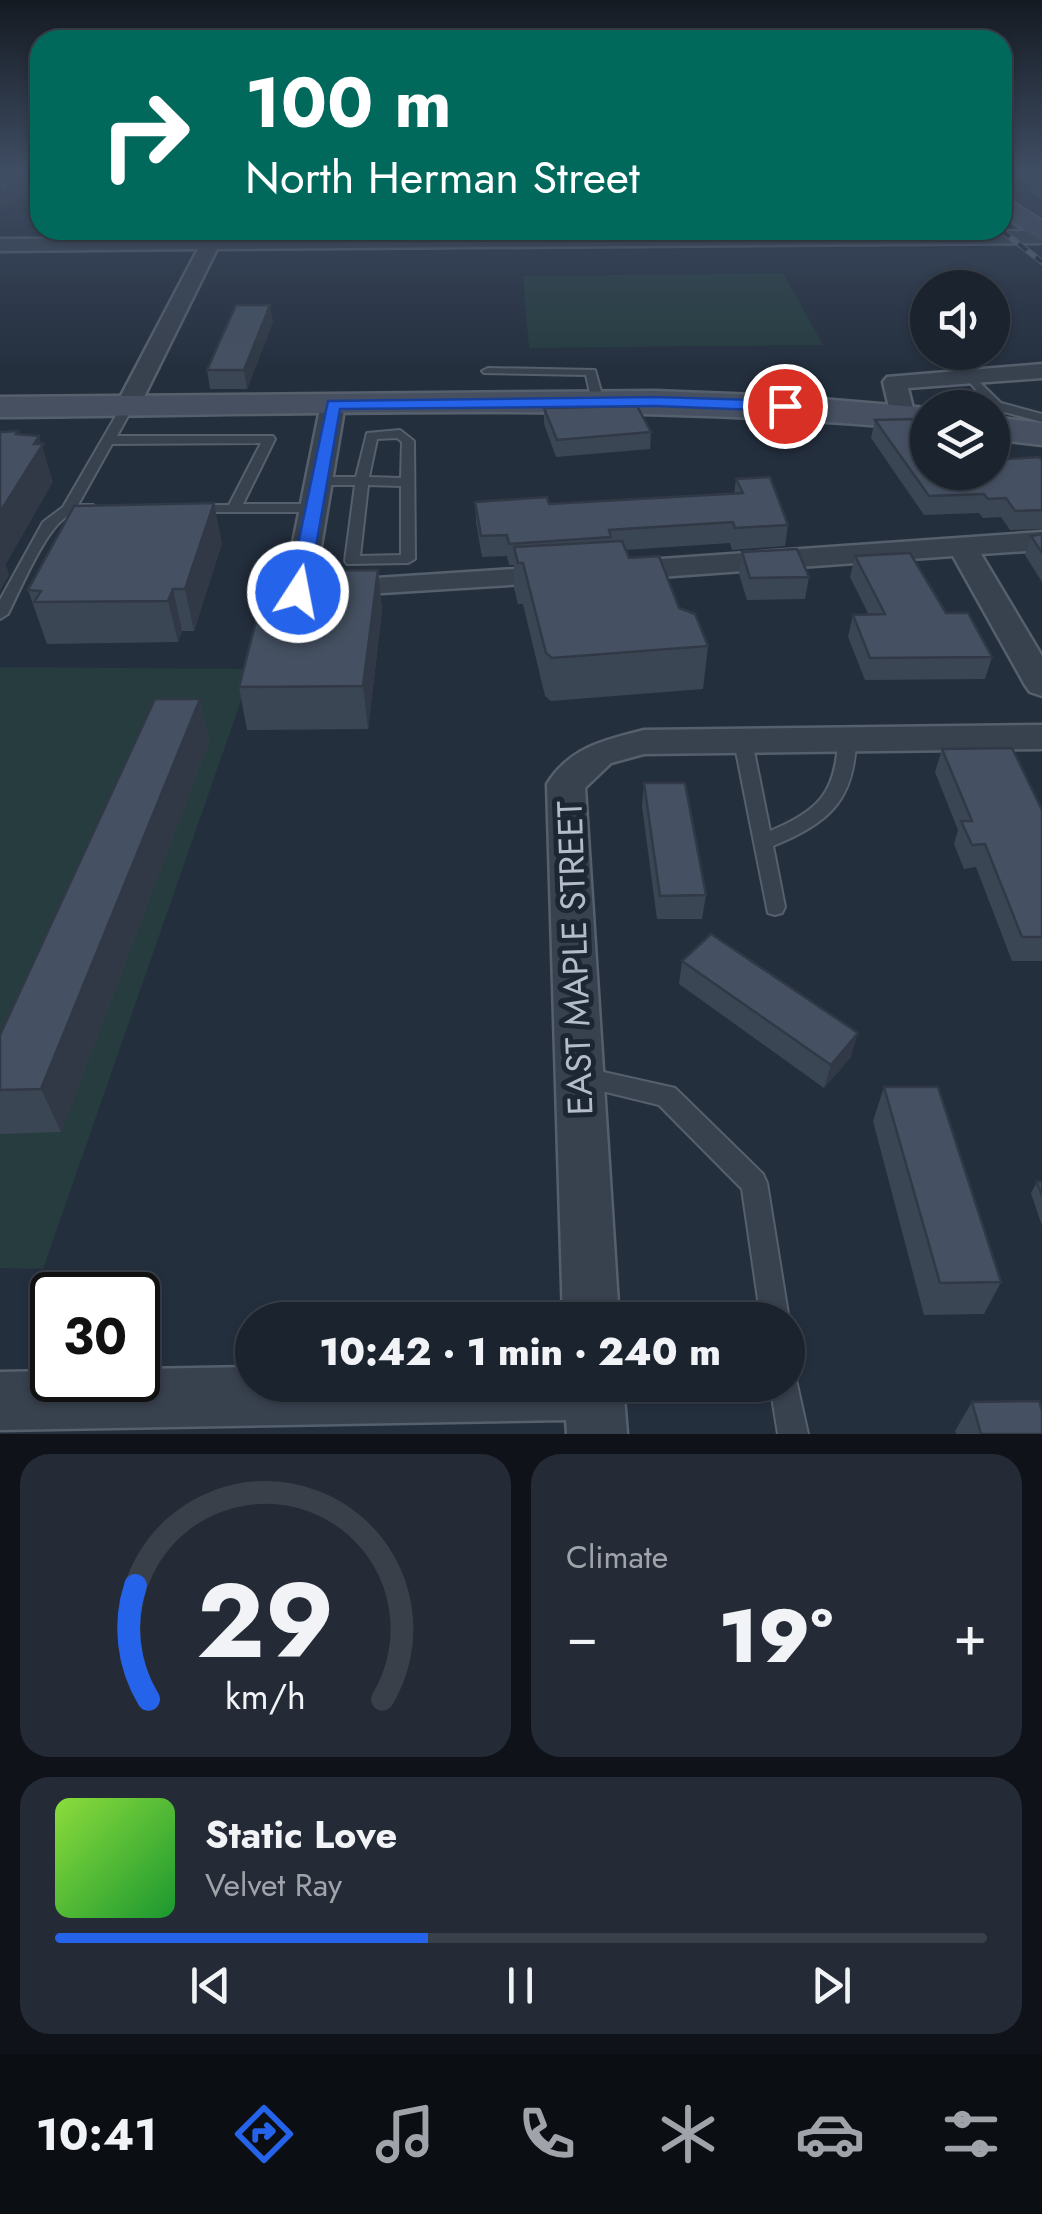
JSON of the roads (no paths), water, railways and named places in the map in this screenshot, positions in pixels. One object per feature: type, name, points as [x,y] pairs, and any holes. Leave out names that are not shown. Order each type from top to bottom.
[{"type":"main road","points":[[0,407],[598,402],[785,406],[910,417]]},
{"type":"main road","points":[[1010,421],[1042,434]]},
{"type":"street","points":[[0,245],[133,240]]},
{"type":"street","points":[[127,406],[211,240]]},
{"type":"street","points":[[910,408],[895,382],[1042,371]]},
{"type":"street","points":[[333,404],[298,592],[408,572],[1042,542]]},
{"type":"street","points":[[962,546],[1042,686]]},
{"type":"street","name":"EAST MAPLE STREET","points":[[590,1302],[566,784],[598,754],[644,742],[1042,737]]},
{"type":"street","points":[[0,1401],[595,1403]]},
{"type":"lane","points":[[488,372],[590,372],[598,402]]},
{"type":"lane","points":[[970,376],[978,390]]},
{"type":"lane","points":[[0,614],[50,522],[68,510],[127,406]]},
{"type":"lane","points":[[1010,415],[1042,418]]},
{"type":"lane","points":[[400,434],[408,442],[408,482],[408,572],[352,561],[370,436],[400,434]]},
{"type":"lane","points":[[108,440],[268,439],[234,509]]},
{"type":"lane","points":[[170,509],[234,509],[362,481],[408,482]]},
{"type":"lane","points":[[68,510],[104,509]]},
{"type":"lane","points":[[763,842],[801,827],[836,798],[848,771],[847,740]]},
{"type":"lane","points":[[743,741],[775,907]]},
{"type":"lane","points":[[580,1077],[666,1096],[754,1183],[772,1302]]},
{"type":"lane","points":[[787,1402],[792,1434]]},
{"type":"railway","points":[[1012,239],[1042,262]]}]
